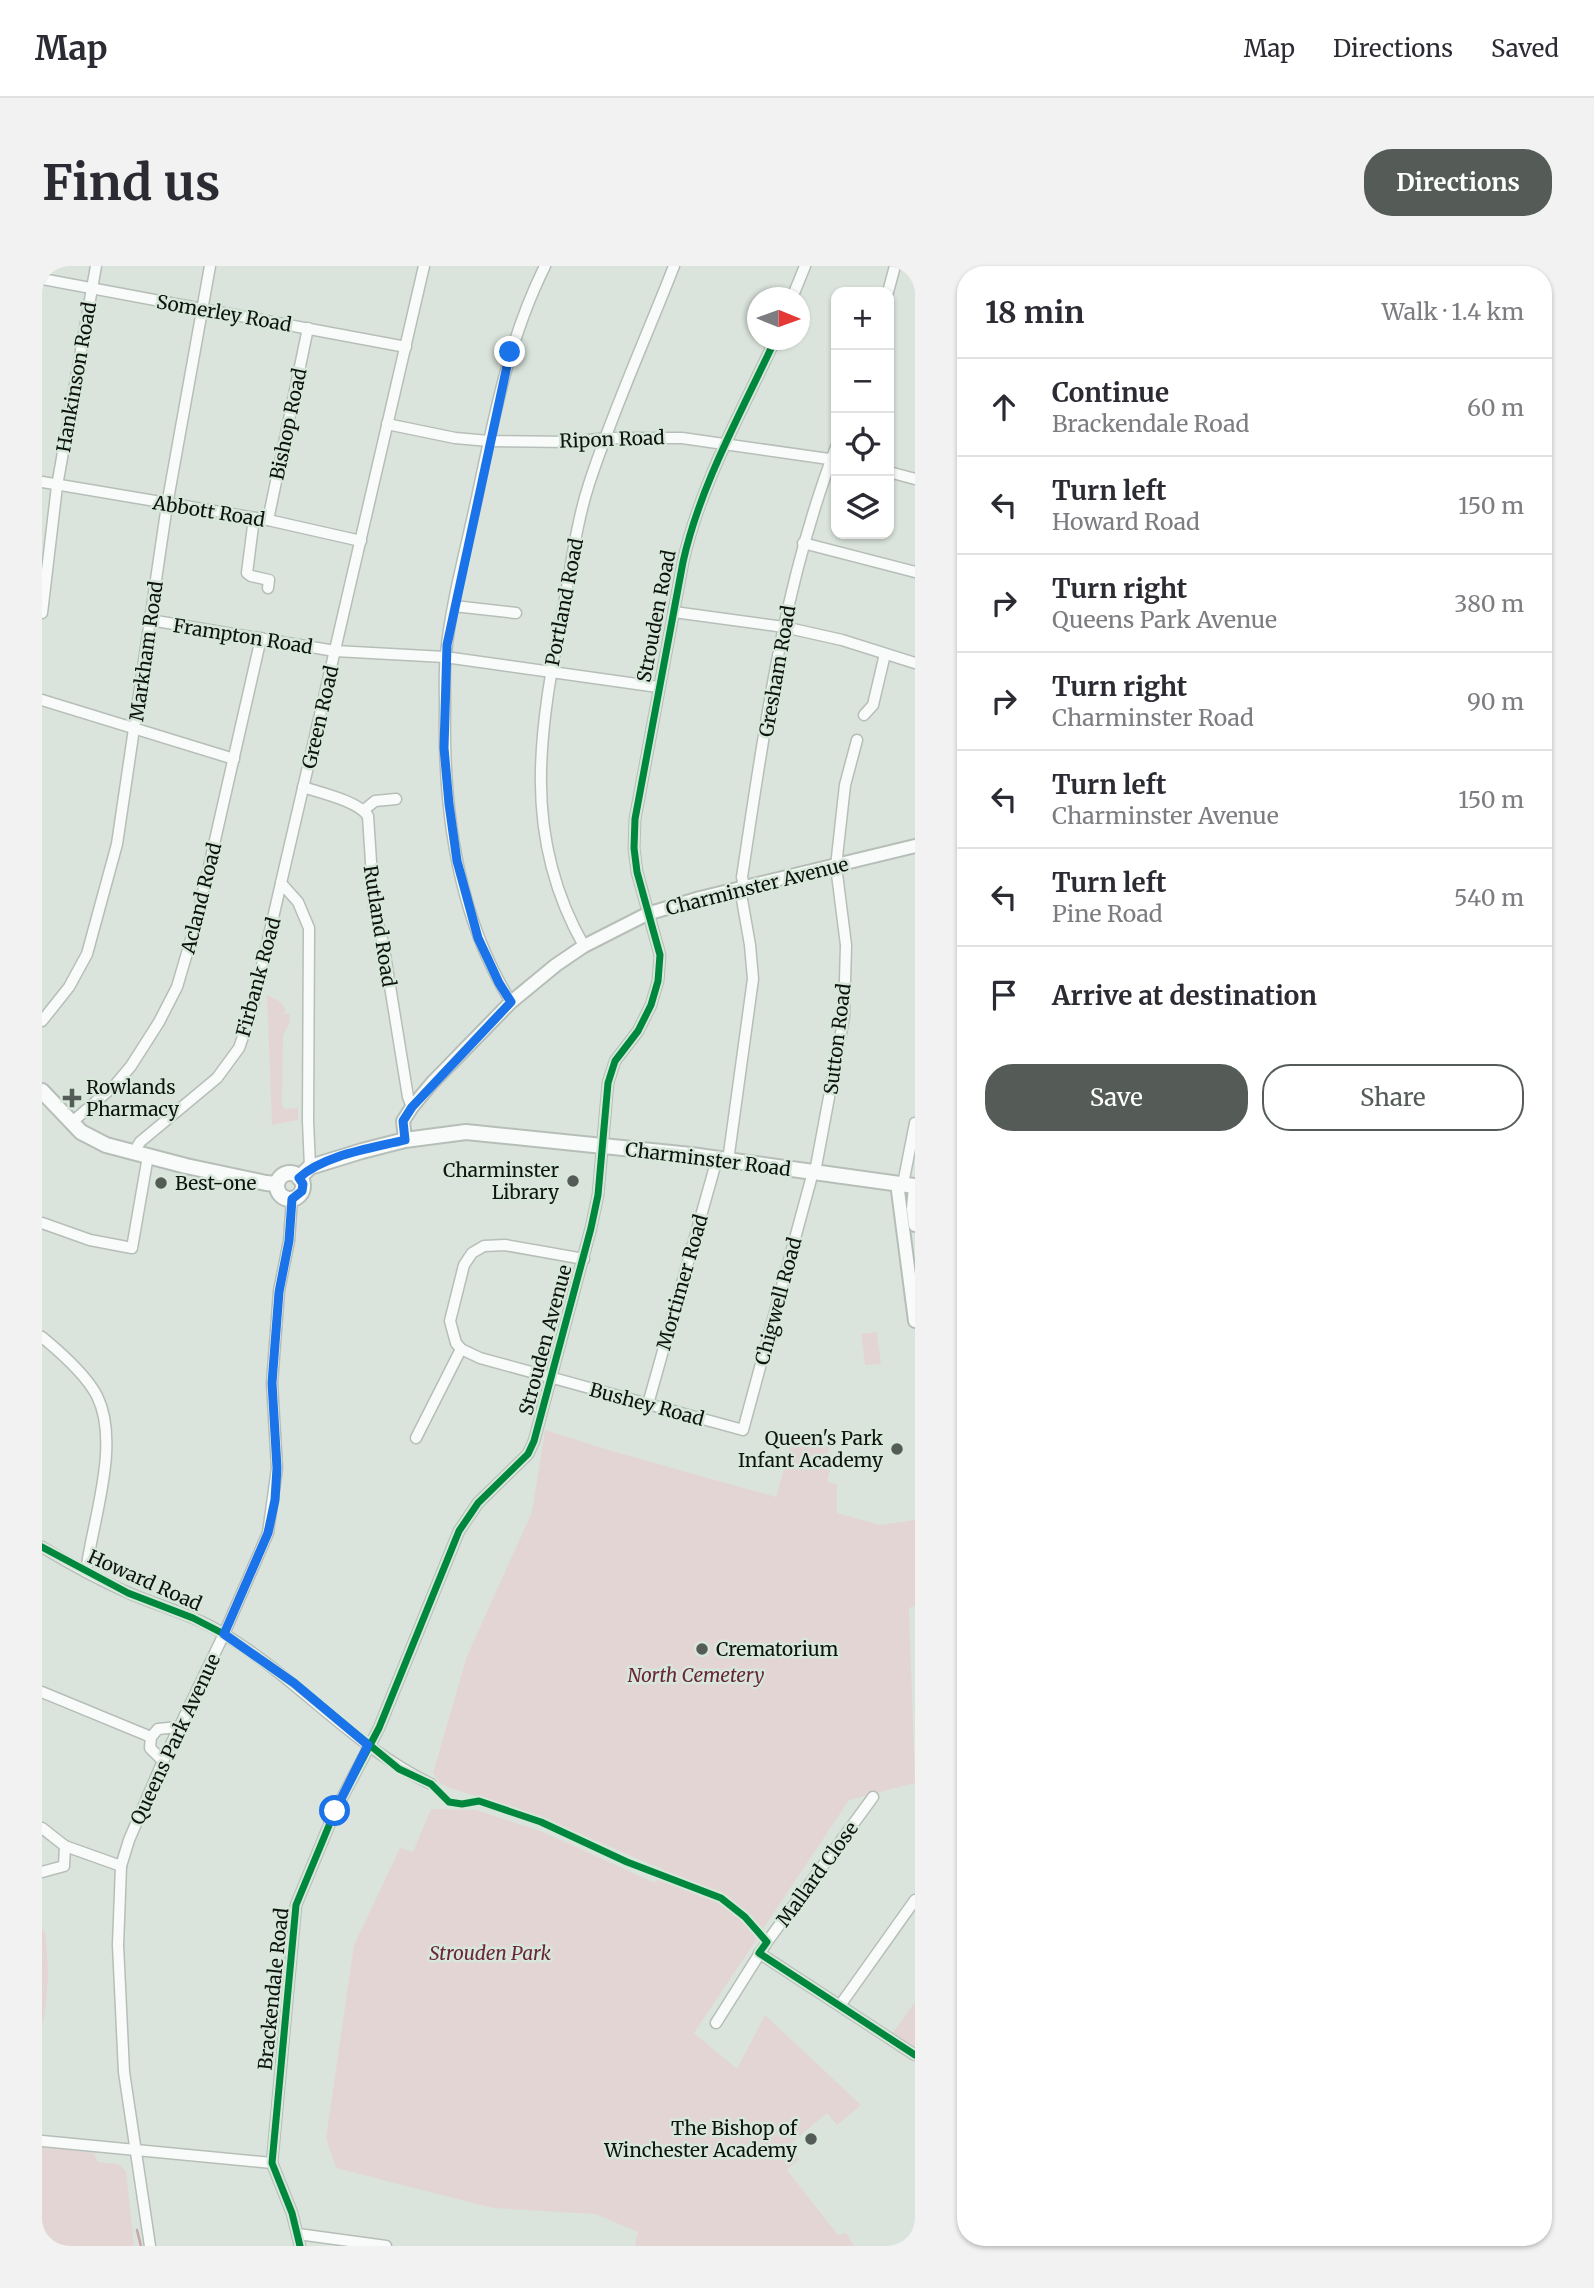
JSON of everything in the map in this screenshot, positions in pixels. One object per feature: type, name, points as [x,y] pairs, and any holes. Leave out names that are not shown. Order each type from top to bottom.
[{"type":"main road","points":[[42,1091],[81,1132],[106,1144],[277,1184]]},
{"type":"main road","name":"Charminster Road","points":[[305,1172],[362,1150],[405,1140],[466,1132],[723,1160],[908,1184]]},
{"type":"main road","points":[[305,1172],[302,1191],[292,1199],[281,1196],[277,1184],[287,1173],[305,1172]]},
{"type":"street","name":"Hankinson Road","points":[[42,613],[57,486],[96,266]]},
{"type":"street","name":"Markham Road","points":[[42,1021],[69,987],[88,949],[117,844],[167,505],[210,266]]},
{"type":"street","name":"Green Road","points":[[282,883],[424,266]]},
{"type":"street","points":[[511,1002],[478,938],[457,861],[444,748],[445,657],[510,352],[520,319],[545,266]]},
{"type":"street","name":"Portland Road","points":[[584,946],[558,892],[548,859],[541,819],[541,755],[551,672],[589,486],[674,266]]},
{"type":"street","points":[[796,287],[805,266]]},
{"type":"street","points":[[889,287],[895,266]]},
{"type":"street","name":"Somerley Road","points":[[42,279],[406,348]]},
{"type":"street","name":"Bishop Road","points":[[268,520],[308,328]]},
{"type":"street","name":"Strouden Road","points":[[647,914],[636,860],[635,819],[658,687],[690,531],[770,350]]},
{"type":"street","name":"Ripon Road","points":[[387,424],[456,438],[489,441],[570,442],[607,438],[682,438],[831,459]]},
{"type":"street","name":"Gresham Road","points":[[723,1160],[752,979],[751,945],[742,877],[783,627],[803,543],[831,467]]},
{"type":"street","points":[[894,473],[915,479]]},
{"type":"street","name":"Abbott Road","points":[[42,482],[268,520],[361,541]]},
{"type":"street","points":[[254,519],[247,573],[269,580],[268,589]]},
{"type":"street","points":[[803,543],[915,572]]},
{"type":"street","points":[[454,606],[516,613]]},
{"type":"street","points":[[674,612],[783,627],[842,640],[915,663]]},
{"type":"street","name":"Frampton Road","points":[[150,620],[335,651],[445,657],[658,687]]},
{"type":"street","name":"Acland Road","points":[[71,1123],[115,1085],[131,1066],[177,987],[197,919],[261,638]]},
{"type":"street","points":[[864,715],[873,705],[885,654]]},
{"type":"street","points":[[42,700],[234,759]]},
{"type":"street","name":"Sutton Road","points":[[814,1172],[844,1017],[846,945],[836,866],[845,785],[857,740]]},
{"type":"street","points":[[303,787],[364,810],[375,801],[396,799]]},
{"type":"street","name":"Rutland Road","points":[[364,810],[368,816],[374,908],[383,943],[408,1097],[412,1107]]},
{"type":"street","name":"Charminster Avenue","points":[[412,1107],[511,1002],[555,965],[584,946],[647,914],[742,887],[915,846]]},
{"type":"street","points":[[282,883],[298,902],[309,928],[308,1121],[305,1172]]},
{"type":"street","name":"Firbank Road","points":[[141,1154],[140,1142],[217,1078],[239,1048],[251,1014],[282,883]]},
{"type":"street","name":"Strouden Avenue","points":[[368,1745],[379,1728],[459,1531],[478,1503],[528,1454],[534,1441],[584,1259],[598,1195],[608,1083],[615,1060],[638,1031],[651,1005],[658,981],[660,955],[647,914]]},
{"type":"street","points":[[405,1140],[403,1121],[412,1107]]},
{"type":"street","points":[[915,1123],[908,1184],[915,1321]]},
{"type":"street","points":[[42,1223],[90,1240],[132,1248],[141,1154]]},
{"type":"street","name":"Mortimer Road","points":[[648,1404],[723,1160]]},
{"type":"street","name":"Chigwell Road","points":[[743,1430],[814,1172]]},
{"type":"street","points":[[908,1184],[915,1225]]},
{"type":"street","name":"Queens Park Avenue","points":[[150,2246],[124,2072],[118,1944],[121,1866],[129,1840],[178,1727],[224,1634],[268,1533],[275,1500],[277,1468],[272,1383],[279,1292],[289,1241],[292,1199]]},
{"type":"street","points":[[416,1438],[461,1349],[456,1343],[450,1321],[464,1265],[472,1253],[484,1246],[505,1244],[584,1259]]},
{"type":"street","points":[[42,1337],[97,1395],[104,1423],[104,1482],[86,1572]]},
{"type":"street","name":"Bushey Road","points":[[461,1349],[551,1378],[743,1430]]},
{"type":"street","name":"Howard Road","points":[[42,1547],[128,1593],[192,1618],[224,1634],[294,1683],[368,1745]]},
{"type":"street","points":[[42,1692],[150,1737]]},
{"type":"street","points":[[163,1761],[150,1748],[150,1737],[158,1729],[178,1727]]},
{"type":"street","points":[[368,1745],[399,1769],[430,1784]]},
{"type":"street","name":"Brackendale Road","points":[[300,2246],[272,2163],[296,1905],[335,1811],[368,1745]]},
{"type":"street","name":"Mallard Close","points":[[716,2023],[759,1953],[873,1797]]},
{"type":"street","points":[[42,1828],[65,1846],[121,1866]]},
{"type":"street","points":[[42,1872],[64,1866],[65,1846]]},
{"type":"street","points":[[841,2004],[915,1900]]},
{"type":"street","points":[[759,1953],[841,2004],[915,2055]]},
{"type":"street","points":[[42,2141],[272,2163]]},
{"type":"street","points":[[298,2234],[386,2246]]},
{"type":"green space","points":[[267,995],[279,1001],[286,1010],[283,1015],[290,1015],[283,1035],[282,1106],[285,1109],[298,1108],[298,1120],[272,1125]]},
{"type":"green space","points":[[877,1332],[881,1364],[865,1365],[861,1334]]},
{"type":"green space","points":[[545,1430],[776,1497],[794,1434],[830,1445],[826,1461],[832,1463],[827,1482],[837,1484],[837,1513],[880,1525],[915,1520],[915,1606],[909,1608],[915,1783],[849,1800],[694,2033],[737,2069],[765,2015],[861,2105],[837,2125],[827,2113],[789,2145],[799,2159],[787,2170],[838,2235],[846,2233],[854,2246],[635,2246],[638,2232],[595,2214],[493,2208],[336,2168],[326,2138],[354,1945],[400,1848],[413,1852],[431,1809],[476,1810],[543,1832],[655,1883],[664,1870],[536,1815],[450,1788],[440,1783],[433,1773],[467,1656],[532,1512]]},
{"type":"green space","points":[[42,1929],[45,1932],[48,1968],[42,2027]]},
{"type":"green space","points":[[915,2002],[915,2055],[889,2038]]},
{"type":"green space","points":[[42,2146],[94,2153],[98,2162],[118,2164],[126,2171],[134,2246],[42,2246]]},
{"type":"waterway","points":[[137,2230],[141,2246]]},
{"type":"cycle path","points":[[300,2246],[292,2213],[272,2163],[296,1905],[335,1811],[379,1728],[459,1531],[478,1503],[528,1454],[534,1441],[598,1195],[608,1083],[615,1061],[638,1031],[651,1005],[658,981],[660,955],[637,872],[635,819],[683,562],[690,533],[711,477],[770,350]]},
{"type":"cycle path","points":[[42,1547],[128,1593],[193,1618],[224,1634],[294,1683],[399,1769],[431,1784],[449,1802],[462,1804],[479,1801],[541,1822],[627,1862],[721,1898],[745,1917],[767,1942],[759,1953],[915,2055]]},
{"type":"place","name":"Rowlands Pharmacy","points":[[72,1098]]},
{"type":"place","name":"Charminster Library","points":[[573,1181]]},
{"type":"place","name":"Best-one","points":[[161,1183]]},
{"type":"place","name":"Queen's Park Infant Academy","points":[[897,1449]]},
{"type":"place","name":"Crematorium","points":[[702,1649]]},
{"type":"place","name":"The Bishop of Winchester Academy","points":[[811,2139]]},
{"type":"route","points":[[335,1811],[368,1745],[294,1683],[224,1634],[268,1533],[275,1500],[277,1468],[272,1383],[279,1292],[289,1241],[292,1199],[297,1198],[302,1191],[303,1184],[299,1178],[310,1167],[362,1150],[405,1140],[403,1121],[412,1107],[511,1002],[478,938],[457,861],[444,748],[445,657],[510,352]]},
{"type":"park label","name":"North Cemetery","points":[[696,1675]]},
{"type":"park label","name":"Strouden Park","points":[[490,1953]]}]
